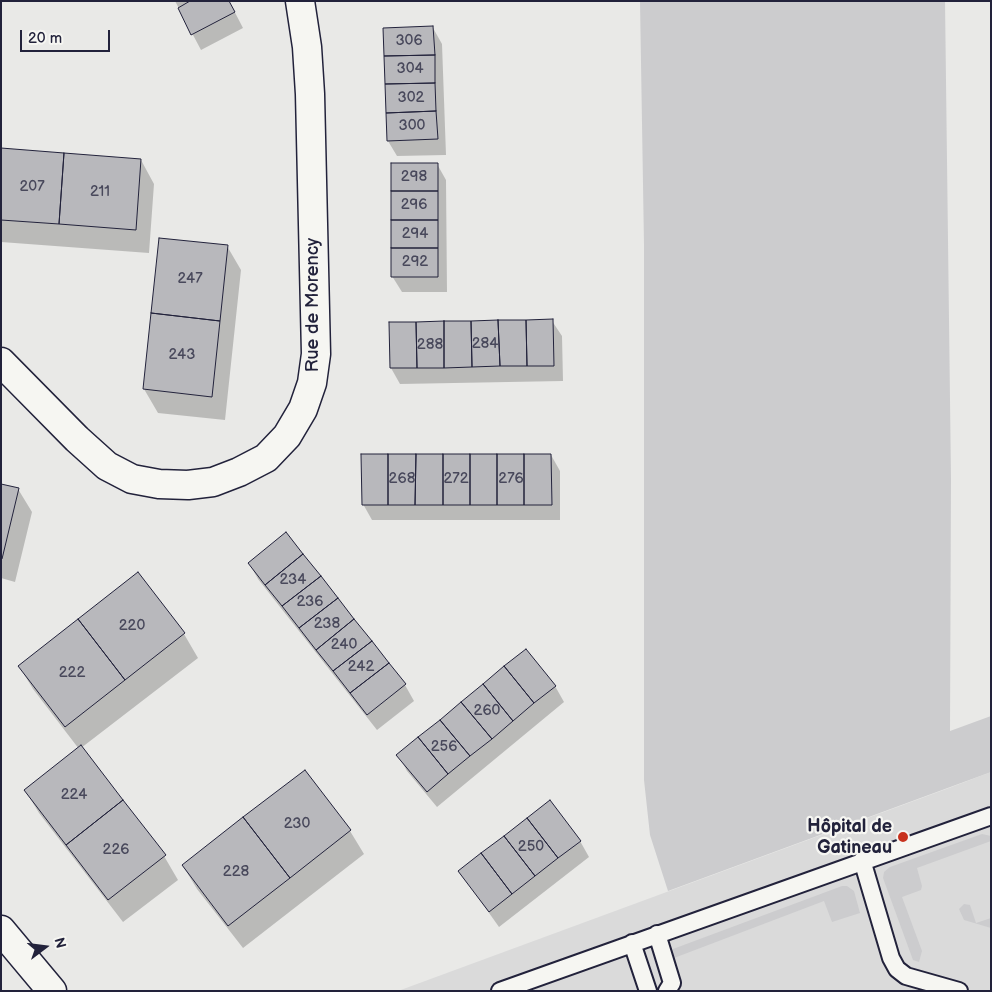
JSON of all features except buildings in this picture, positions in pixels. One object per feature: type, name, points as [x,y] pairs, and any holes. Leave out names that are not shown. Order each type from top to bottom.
[{"type":"street","name":"Rue de Morency","points":[[1,362],[77,439],[107,466],[132,479],[159,484],[188,485],[212,482],[239,472],[266,458],[287,436],[303,409],[312,383],[316,354],[310,94],[307,47],[300,1]]},
{"type":"street","points":[[1,930],[52,991]]},
{"type":"lane","points":[[500,991],[862,860],[991,816]]},
{"type":"lane","points":[[862,860],[891,958],[897,969],[906,976],[959,991]]},
{"type":"lane","points":[[657,934],[672,983],[668,991]]},
{"type":"lane","points":[[632,943],[648,991]]},
{"type":"shaded area","points":[[640,1],[945,1],[951,479],[950,731],[991,716],[991,772],[668,891],[650,835],[644,780],[644,245]]},
{"type":"shaded area","name":"Hôpital de Gatineau","points":[[991,772],[991,991],[398,991],[949,788]]},
{"type":"shaded area","points":[[982,834],[991,836],[991,841],[917,868],[922,886],[921,890],[902,897],[922,951],[919,962],[913,960],[883,878],[884,872],[890,867]]},
{"type":"shaded area","points":[[842,886],[847,886],[854,891],[860,913],[832,922],[824,901],[674,958],[679,980],[669,954],[673,949]]},
{"type":"shaded area","points":[[964,904],[970,905],[976,923],[991,918],[991,928],[964,920],[959,909]]},
{"type":"place","name":"Hôpital de Gatineau","points":[[903,837]]}]
